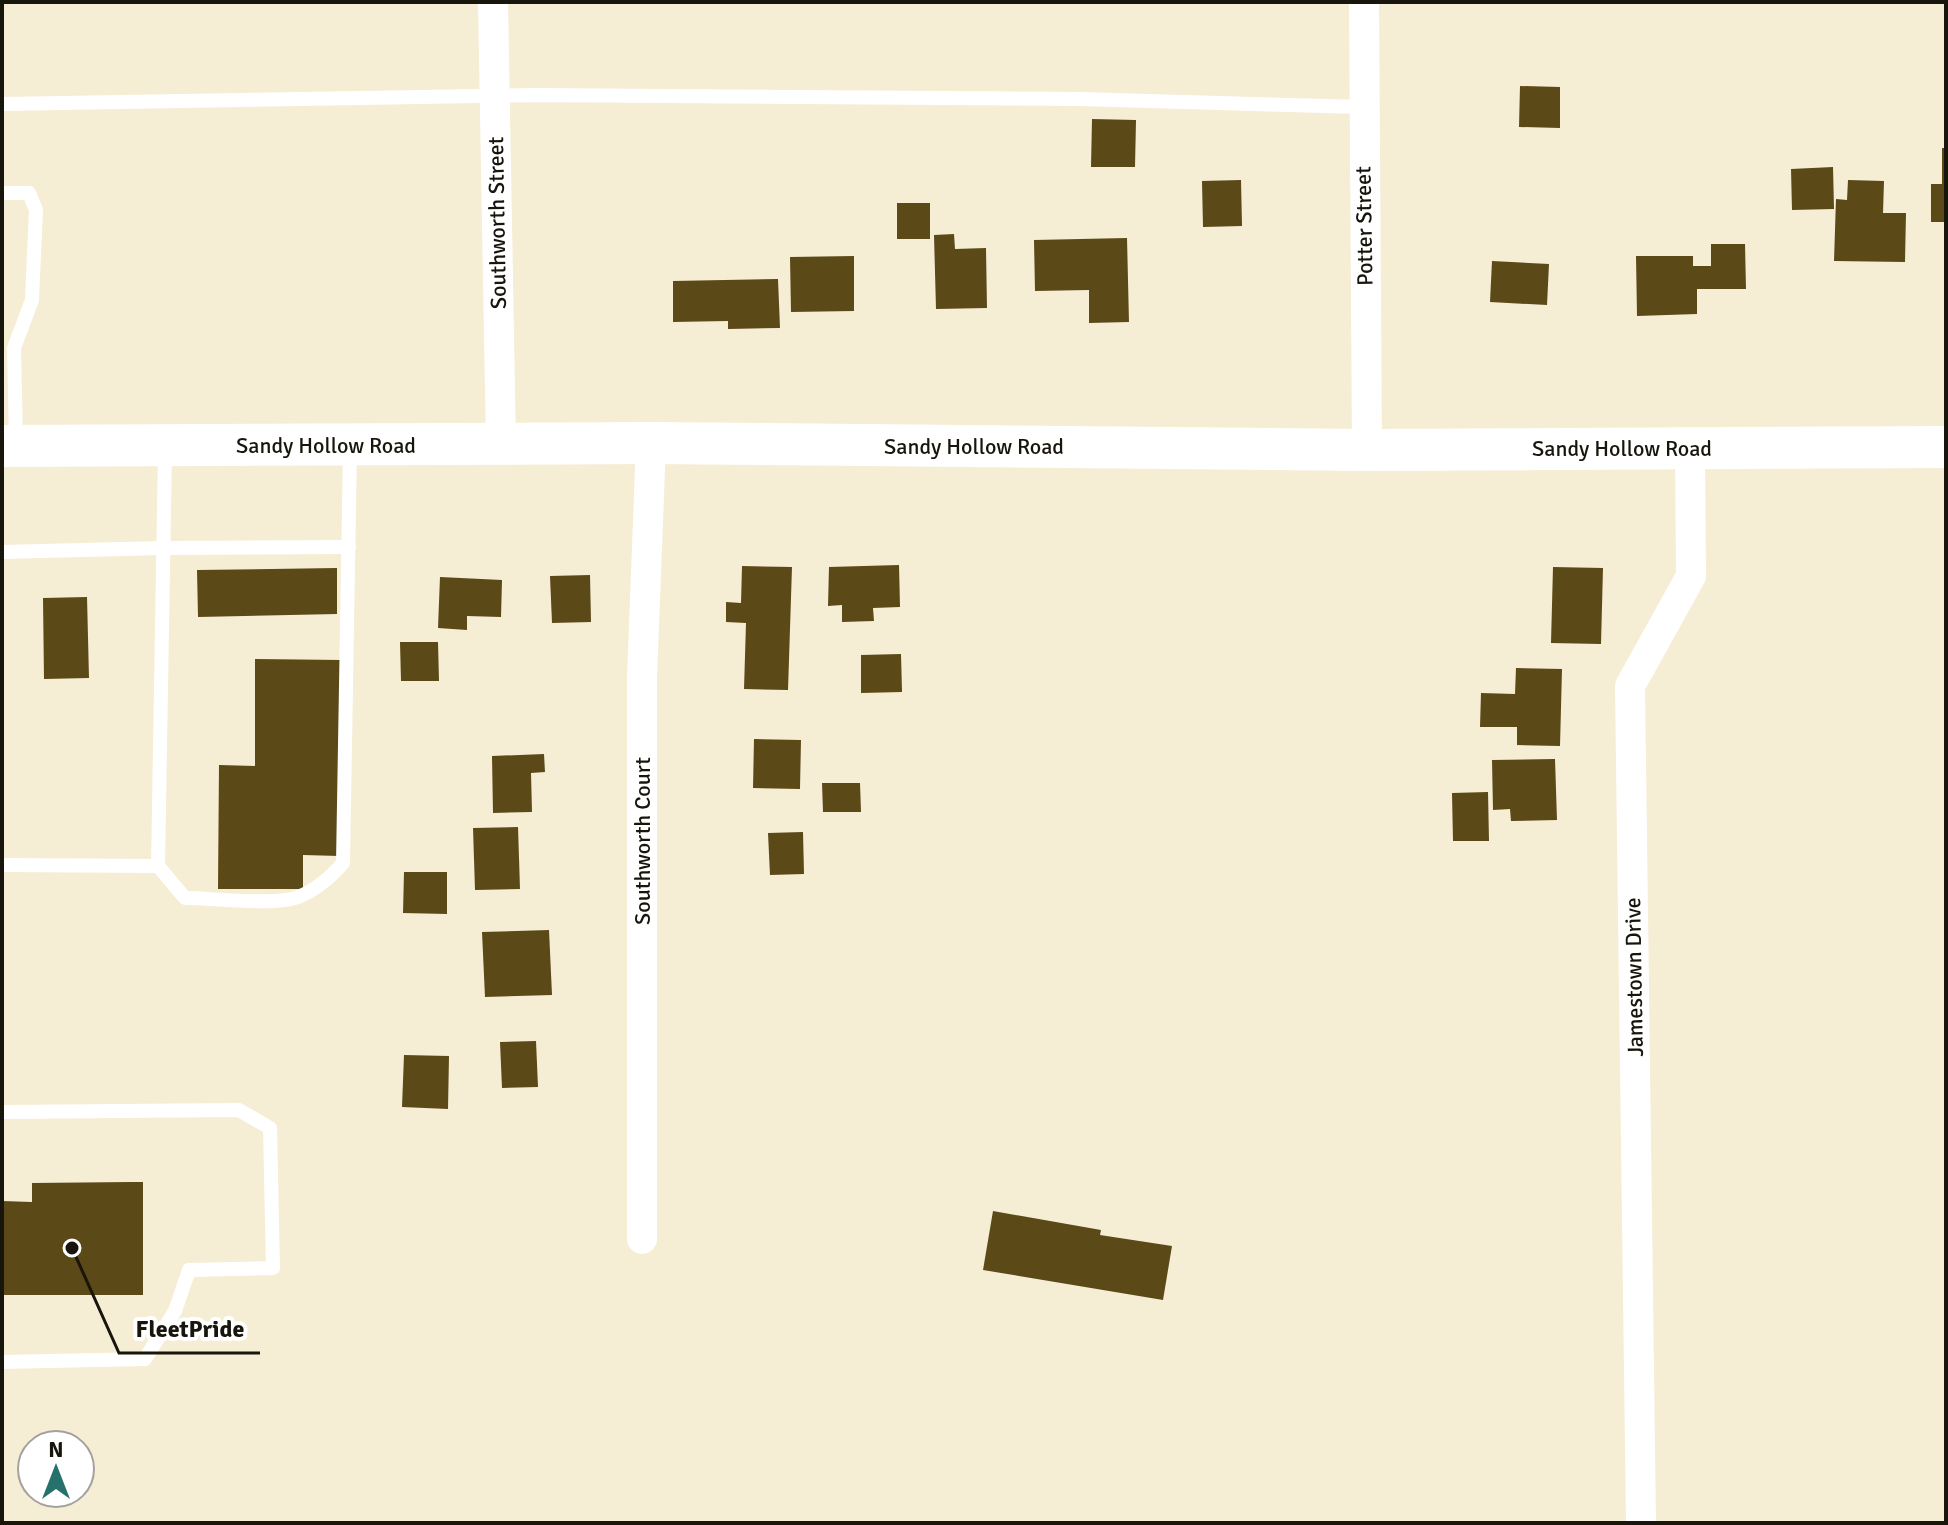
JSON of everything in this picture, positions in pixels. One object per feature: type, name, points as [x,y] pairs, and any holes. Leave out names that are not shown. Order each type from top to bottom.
[{"type":"street","name":"Southworth Street","points":[[493,2],[501,445]]},
{"type":"street","name":"Potter Street","points":[[1364,2],[1367,450]]},
{"type":"street","name":"Sandy Hollow Road","points":[[9,446],[651,443],[1367,450],[1946,447]]},
{"type":"street","name":"Southworth Court","points":[[642,1239],[642,678],[651,443]]},
{"type":"street","name":"Jamestown Drive","points":[[1641,1523],[1630,686],[1691,576],[1690,448]]},
{"type":"lane","points":[[2,104],[537,95],[1079,99],[1363,107]]},
{"type":"lane","points":[[2,193],[29,193],[36,210],[32,300],[14,348],[9,446]]},
{"type":"lane","points":[[165,446],[158,866],[185,898],[276,900],[295,898],[310,891],[322,884],[343,863],[350,445]]},
{"type":"lane","points":[[2,552],[349,547]]},
{"type":"lane","points":[[2,865],[158,866]]},
{"type":"lane","points":[[2,1112],[239,1110],[270,1128],[273,1268],[189,1270],[175,1311],[145,1359],[2,1362]]},
{"type":"building","points":[[1520,86],[1560,87],[1560,128],[1519,127]]},
{"type":"building","points":[[1092,119],[1136,120],[1135,167],[1091,167]]},
{"type":"building","points":[[1942,148],[1946,148],[1946,222],[1931,222],[1931,184],[1942,184]]},
{"type":"building","points":[[1833,167],[1834,209],[1792,210],[1791,169]]},
{"type":"building","points":[[1241,180],[1242,226],[1203,227],[1202,181]]},
{"type":"building","points":[[1848,180],[1884,181],[1883,213],[1906,213],[1905,262],[1834,261],[1836,199],[1847,200]]},
{"type":"building","points":[[897,203],[930,203],[930,239],[897,239]]},
{"type":"building","points":[[954,234],[955,249],[986,248],[987,308],[936,309],[934,235]]},
{"type":"building","points":[[1127,238],[1129,322],[1089,323],[1089,290],[1035,291],[1034,240]]},
{"type":"building","points":[[1711,244],[1745,244],[1746,289],[1697,289],[1697,314],[1637,316],[1636,256],[1693,256],[1693,266],[1711,266]]},
{"type":"building","points":[[854,256],[854,311],[791,312],[790,257]]},
{"type":"building","points":[[1492,261],[1549,264],[1547,305],[1490,302]]},
{"type":"building","points":[[778,279],[780,328],[728,329],[728,321],[673,322],[673,281]]},
{"type":"building","points":[[899,565],[900,607],[873,608],[874,621],[842,622],[842,605],[828,606],[829,567]]},
{"type":"building","points":[[742,566],[792,567],[788,690],[744,689],[746,623],[726,622],[726,602],[741,603]]},
{"type":"building","points":[[1553,567],[1603,568],[1601,644],[1551,643]]},
{"type":"building","points":[[337,568],[337,614],[198,617],[197,570]]},
{"type":"building","points":[[590,575],[591,622],[552,623],[550,576]]},
{"type":"building","points":[[440,577],[502,580],[501,617],[467,616],[467,630],[438,628]]},
{"type":"building","points":[[87,597],[89,678],[44,679],[43,598]]},
{"type":"building","points":[[400,642],[438,642],[439,681],[401,681]]},
{"type":"building","points":[[901,654],[902,692],[861,693],[861,655]]},
{"type":"building","points":[[255,659],[342,660],[340,856],[303,855],[303,889],[218,889],[219,765],[255,766]]},
{"type":"building","points":[[1516,668],[1562,669],[1560,746],[1517,745],[1517,727],[1480,727],[1481,693],[1515,694]]},
{"type":"building","points":[[754,739],[801,740],[800,789],[753,788]]},
{"type":"building","points":[[544,754],[545,772],[531,773],[532,812],[493,813],[492,756]]},
{"type":"building","points":[[1555,759],[1557,820],[1511,821],[1510,809],[1493,810],[1492,760]]},
{"type":"building","points":[[822,783],[860,783],[861,812],[823,812]]},
{"type":"building","points":[[1488,792],[1489,841],[1453,841],[1452,793]]},
{"type":"building","points":[[518,827],[520,889],[475,890],[473,828]]},
{"type":"building","points":[[803,832],[804,874],[770,875],[768,833]]},
{"type":"building","points":[[404,872],[447,872],[447,914],[403,913]]},
{"type":"building","points":[[549,930],[552,995],[485,997],[482,932]]},
{"type":"building","points":[[536,1041],[538,1087],[502,1088],[500,1042]]},
{"type":"building","points":[[404,1055],[449,1056],[448,1109],[402,1107]]},
{"type":"building","points":[[143,1182],[143,1295],[2,1295],[2,1201],[32,1202],[32,1183]]},
{"type":"building","points":[[993,1211],[1101,1230],[1100,1235],[1172,1246],[1163,1300],[983,1270]]},
{"type":"place","name":"FleetPride","points":[[72,1248]]}]
